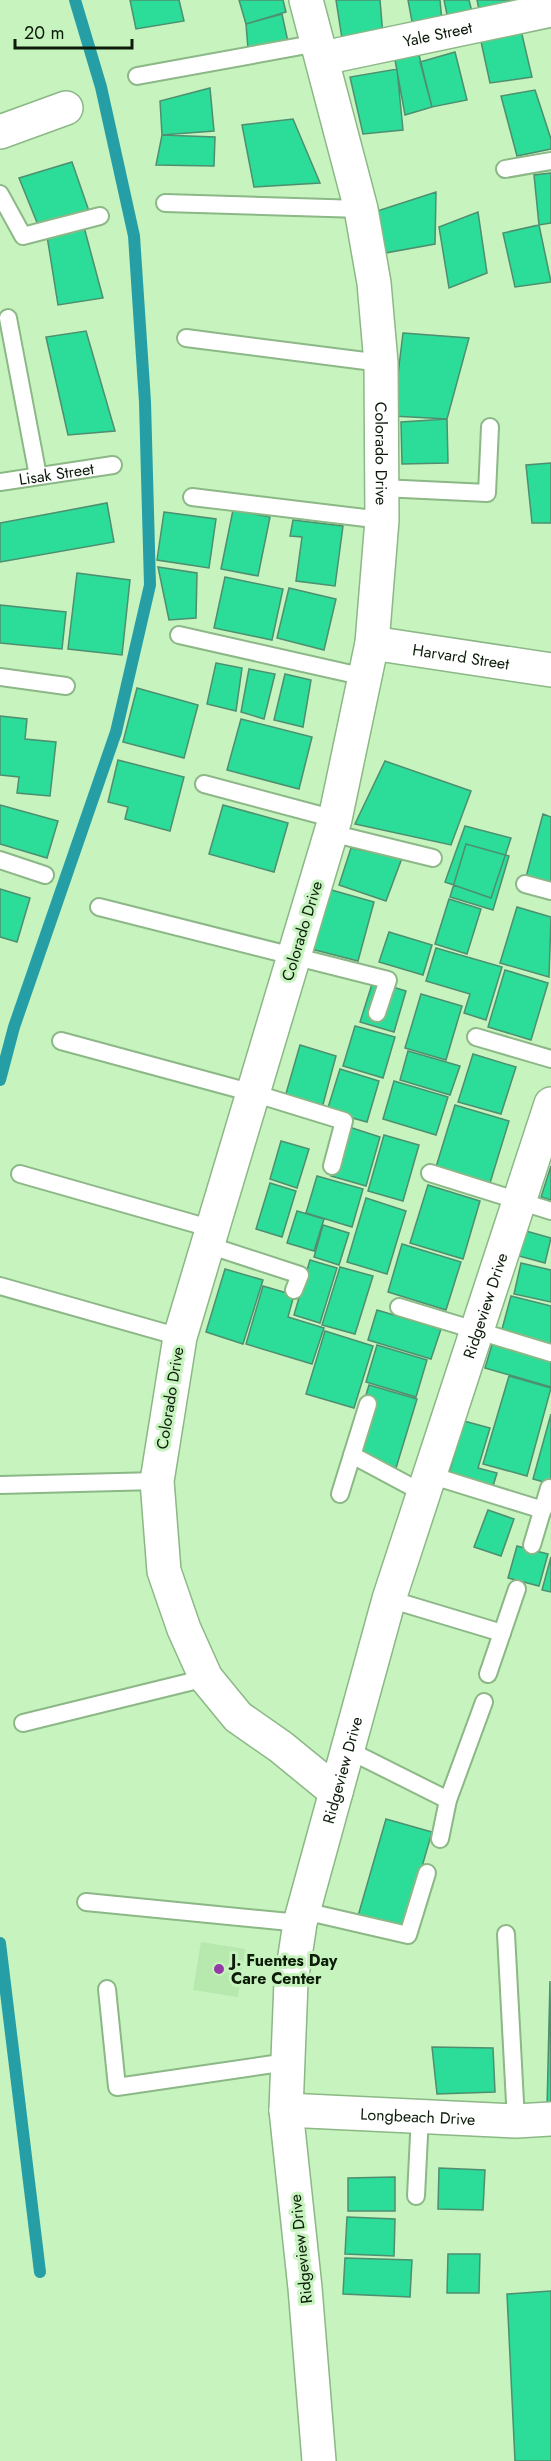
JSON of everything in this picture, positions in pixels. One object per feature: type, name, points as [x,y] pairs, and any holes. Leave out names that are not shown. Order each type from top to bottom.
[{"type":"street","name":"Colorado Drive","points":[[306,0],[361,209],[374,283],[381,363],[382,520],[372,643],[333,826],[180,1337],[157,1481],[164,1571],[184,1629],[206,1678],[238,1717],[281,1747],[336,1792]]},
{"type":"street","name":"Yale Street","points":[[320,50],[551,10]]},
{"type":"street","points":[[0,132],[66,108]]},
{"type":"street","name":"Harvard Street","points":[[372,643],[551,670]]},
{"type":"street","name":"Ridgeview Drive","points":[[319,2461],[305,2288],[286,2110],[291,1982],[302,1917],[346,1749],[389,1599],[551,1104]]},
{"type":"street","name":"Longbeach Drive","points":[[286,2110],[516,2121],[551,2119]]},
{"type":"lane","points":[[137,76],[320,50]]},
{"type":"lane","points":[[505,169],[551,161]]},
{"type":"lane","points":[[0,194],[23,236],[100,216]]},
{"type":"lane","points":[[165,202],[361,209]]},
{"type":"lane","points":[[8,318],[38,476]]},
{"type":"lane","points":[[186,338],[381,363]]},
{"type":"lane","points":[[382,488],[487,493],[490,427]]},
{"type":"lane","name":"Lisak Street","points":[[0,483],[113,465]]},
{"type":"lane","points":[[192,497],[382,520]]},
{"type":"lane","points":[[179,635],[365,677]]},
{"type":"lane","points":[[0,677],[66,686]]},
{"type":"lane","points":[[204,784],[433,858]]},
{"type":"lane","points":[[0,860],[45,875]]},
{"type":"lane","points":[[525,884],[551,891]]},
{"type":"lane","points":[[99,907],[388,980],[377,1013]]},
{"type":"lane","points":[[477,1037],[551,1059]]},
{"type":"lane","points":[[61,1041],[253,1093],[344,1122],[332,1166]]},
{"type":"lane","points":[[430,1173],[551,1211]]},
{"type":"lane","points":[[20,1174],[211,1237],[300,1275],[294,1290]]},
{"type":"lane","points":[[0,1286],[180,1337]]},
{"type":"lane","points":[[399,1307],[551,1353]]},
{"type":"lane","points":[[340,1494],[368,1404]]},
{"type":"lane","points":[[352,1455],[427,1484],[543,1510]]},
{"type":"lane","points":[[0,1485],[157,1481]]},
{"type":"lane","points":[[532,1545],[549,1488]]},
{"type":"lane","points":[[488,1674],[517,1589]]},
{"type":"lane","points":[[389,1599],[502,1633]]},
{"type":"lane","points":[[23,1723],[206,1678]]},
{"type":"lane","points":[[440,1839],[448,1800],[484,1702]]},
{"type":"lane","points":[[346,1749],[448,1800]]},
{"type":"lane","points":[[86,1902],[302,1917],[408,1935],[427,1873]]},
{"type":"lane","points":[[506,1934],[516,2121]]},
{"type":"lane","points":[[107,1989],[117,2087],[287,2062]]},
{"type":"lane","points":[[416,2196],[420,2115]]},
{"type":"shaded area","name":"J. Fuentes Day Care Center","points":[[201,1942],[245,1949],[238,1997],[193,1990]]},
{"type":"building","points":[[130,0],[179,0],[184,21],[136,29]]},
{"type":"building","points":[[239,0],[283,0],[286,12],[246,24]]},
{"type":"building","points":[[336,0],[380,0],[383,36],[343,45]]},
{"type":"building","points":[[408,0],[440,0],[442,22],[413,27]]},
{"type":"building","points":[[444,0],[469,0],[473,16],[449,24]]},
{"type":"building","points":[[477,0],[528,0],[480,14]]},
{"type":"building","points":[[282,14],[288,42],[248,49],[246,24]]},
{"type":"building","points":[[520,26],[532,77],[490,83],[480,37]]},
{"type":"building","points":[[418,51],[432,107],[405,115],[395,60]]},
{"type":"building","points":[[455,52],[467,100],[432,107],[420,62]]},
{"type":"building","points":[[397,69],[403,130],[363,134],[350,77]]},
{"type":"building","points":[[210,88],[214,131],[162,135],[160,101]]},
{"type":"building","points":[[535,90],[551,139],[551,149],[517,156],[501,96]]},
{"type":"building","points":[[293,119],[320,183],[254,187],[242,125]]},
{"type":"building","points":[[162,135],[215,137],[214,166],[156,165]]},
{"type":"building","points":[[72,162],[90,214],[38,225],[19,178]]},
{"type":"building","points":[[551,173],[551,223],[539,225],[534,175]]},
{"type":"building","points":[[436,192],[435,244],[374,255],[368,214]]},
{"type":"building","points":[[478,212],[487,273],[449,288],[439,227]]},
{"type":"building","points":[[539,225],[551,282],[515,287],[503,233]]},
{"type":"building","points":[[84,227],[103,298],[58,305],[47,236]]},
{"type":"building","points":[[86,331],[115,431],[68,435],[46,337]]},
{"type":"building","points":[[403,333],[469,338],[447,419],[393,416]]},
{"type":"building","points":[[447,419],[448,463],[402,464],[401,422]]},
{"type":"building","points":[[551,463],[551,523],[532,523],[526,465]]},
{"type":"building","points":[[107,503],[114,542],[0,562],[0,523]]},
{"type":"building","points":[[233,510],[270,517],[258,576],[221,569]]},
{"type":"building","points":[[164,512],[216,519],[209,568],[157,560]]},
{"type":"building","points":[[293,520],[343,526],[335,586],[296,581],[302,537],[290,536]]},
{"type":"building","points":[[158,567],[197,573],[196,618],[169,620]]},
{"type":"building","points":[[77,573],[130,580],[122,655],[68,649]]},
{"type":"building","points":[[225,577],[283,589],[272,640],[214,628]]},
{"type":"building","points":[[289,588],[336,599],[324,650],[277,638]]},
{"type":"building","points":[[0,605],[66,612],[62,649],[0,643]]},
{"type":"building","points":[[216,663],[242,668],[236,711],[207,704]]},
{"type":"building","points":[[249,669],[275,674],[264,719],[241,712]]},
{"type":"building","points":[[285,674],[311,680],[303,727],[274,720]]},
{"type":"building","points":[[137,688],[198,705],[184,758],[123,742]]},
{"type":"building","points":[[0,716],[27,719],[25,739],[56,742],[50,796],[17,793],[19,777],[0,775]]},
{"type":"building","points":[[241,719],[312,737],[299,789],[227,770]]},
{"type":"building","points":[[118,760],[184,777],[170,831],[125,819],[128,807],[108,802]]},
{"type":"building","points":[[385,761],[471,791],[451,845],[355,824]]},
{"type":"building","points":[[0,805],[58,821],[47,858],[0,844]]},
{"type":"building","points":[[223,805],[288,823],[274,872],[209,854]]},
{"type":"building","points":[[543,814],[551,817],[551,884],[526,877]]},
{"type":"building","points":[[465,826],[511,838],[491,898],[445,882]]},
{"type":"building","points":[[466,844],[509,856],[493,910],[450,897]]},
{"type":"building","points":[[351,848],[402,858],[386,901],[339,885]]},
{"type":"building","points":[[0,889],[30,898],[17,942],[0,937]]},
{"type":"building","points":[[328,889],[374,902],[358,961],[311,949]]},
{"type":"building","points":[[449,899],[481,909],[467,954],[435,944]]},
{"type":"building","points":[[517,907],[551,917],[549,977],[500,963]]},
{"type":"building","points":[[389,932],[432,945],[423,975],[379,962]]},
{"type":"building","points":[[436,948],[502,967],[486,1020],[464,1013],[470,994],[426,981]]},
{"type":"building","points":[[505,970],[548,983],[531,1040],[488,1027]]},
{"type":"building","points":[[373,981],[406,991],[394,1032],[360,1022]]},
{"type":"building","points":[[421,994],[462,1006],[446,1060],[405,1048]]},
{"type":"building","points":[[355,1026],[395,1037],[383,1078],[343,1066]]},
{"type":"building","points":[[300,1045],[336,1056],[322,1108],[285,1097]]},
{"type":"building","points":[[408,1051],[460,1066],[450,1095],[400,1080]]},
{"type":"building","points":[[473,1054],[516,1067],[501,1114],[458,1102]]},
{"type":"building","points":[[340,1069],[379,1081],[367,1122],[327,1111]]},
{"type":"building","points":[[394,1081],[448,1097],[436,1135],[383,1119]]},
{"type":"building","points":[[455,1105],[509,1121],[490,1183],[436,1167]]},
{"type":"building","points":[[346,1126],[380,1137],[366,1186],[331,1176]]},
{"type":"building","points":[[384,1135],[419,1145],[403,1201],[368,1191]]},
{"type":"building","points":[[281,1141],[309,1149],[297,1188],[270,1179]]},
{"type":"building","points":[[551,1166],[551,1200],[541,1197]]},
{"type":"building","points":[[317,1176],[363,1189],[352,1227],[306,1213]]},
{"type":"building","points":[[270,1183],[296,1191],[282,1237],[256,1229]]},
{"type":"building","points":[[428,1185],[480,1201],[463,1259],[410,1243]]},
{"type":"building","points":[[366,1198],[406,1211],[387,1274],[347,1262]]},
{"type":"building","points":[[297,1211],[324,1219],[314,1251],[287,1243]]},
{"type":"building","points":[[323,1225],[349,1233],[339,1265],[314,1257]]},
{"type":"building","points":[[526,1231],[551,1238],[545,1263],[519,1256]]},
{"type":"building","points":[[402,1244],[461,1262],[446,1310],[388,1292]]},
{"type":"building","points":[[310,1260],[337,1268],[320,1323],[294,1315]]},
{"type":"building","points":[[521,1263],[551,1270],[551,1302],[514,1294]]},
{"type":"building","points":[[340,1267],[373,1276],[355,1334],[322,1325]]},
{"type":"building","points":[[225,1269],[263,1280],[243,1344],[206,1332]]},
{"type":"building","points":[[263,1286],[294,1295],[288,1317],[324,1328],[312,1364],[246,1344]]},
{"type":"building","points":[[511,1296],[551,1306],[551,1345],[501,1333]]},
{"type":"building","points":[[377,1310],[441,1329],[431,1359],[368,1340]]},
{"type":"building","points":[[325,1331],[373,1346],[354,1408],[306,1394]]},
{"type":"building","points":[[494,1338],[551,1354],[551,1387],[485,1368]]},
{"type":"building","points":[[377,1345],[427,1360],[416,1397],[366,1382]]},
{"type":"building","points":[[509,1376],[551,1388],[527,1476],[483,1464]]},
{"type":"building","points":[[369,1385],[417,1399],[396,1468],[348,1454]]},
{"type":"building","points":[[551,1414],[551,1484],[533,1479]]},
{"type":"building","points":[[464,1421],[490,1428],[478,1468],[497,1473],[493,1486],[449,1473]]},
{"type":"building","points":[[488,1510],[514,1519],[501,1556],[474,1547]]},
{"type":"building","points":[[517,1546],[548,1554],[539,1586],[508,1578]]},
{"type":"building","points":[[551,1557],[551,1592],[542,1590]]},
{"type":"building","points":[[386,1819],[432,1832],[404,1929],[358,1916]]},
{"type":"building","points":[[550,1981],[551,2108],[547,2108]]},
{"type":"building","points":[[432,2047],[493,2048],[495,2092],[437,2094]]},
{"type":"building","points":[[439,2168],[485,2170],[483,2210],[438,2209]]},
{"type":"building","points":[[395,2177],[395,2211],[348,2211],[348,2178]]},
{"type":"building","points":[[347,2217],[395,2219],[394,2256],[345,2254]]},
{"type":"building","points":[[448,2254],[480,2254],[479,2293],[447,2293]]},
{"type":"building","points":[[345,2258],[412,2260],[410,2297],[343,2294]]},
{"type":"building","points":[[551,2291],[551,2461],[515,2461],[507,2294]]},
{"type":"waterway","points":[[0,1080],[14,1027],[116,732],[150,585],[145,402],[134,236],[101,87],[75,0]]},
{"type":"waterway","points":[[0,1943],[40,2272]]},
{"type":"place","name":"J. Fuentes Day Care Center","points":[[219,1969]]}]
